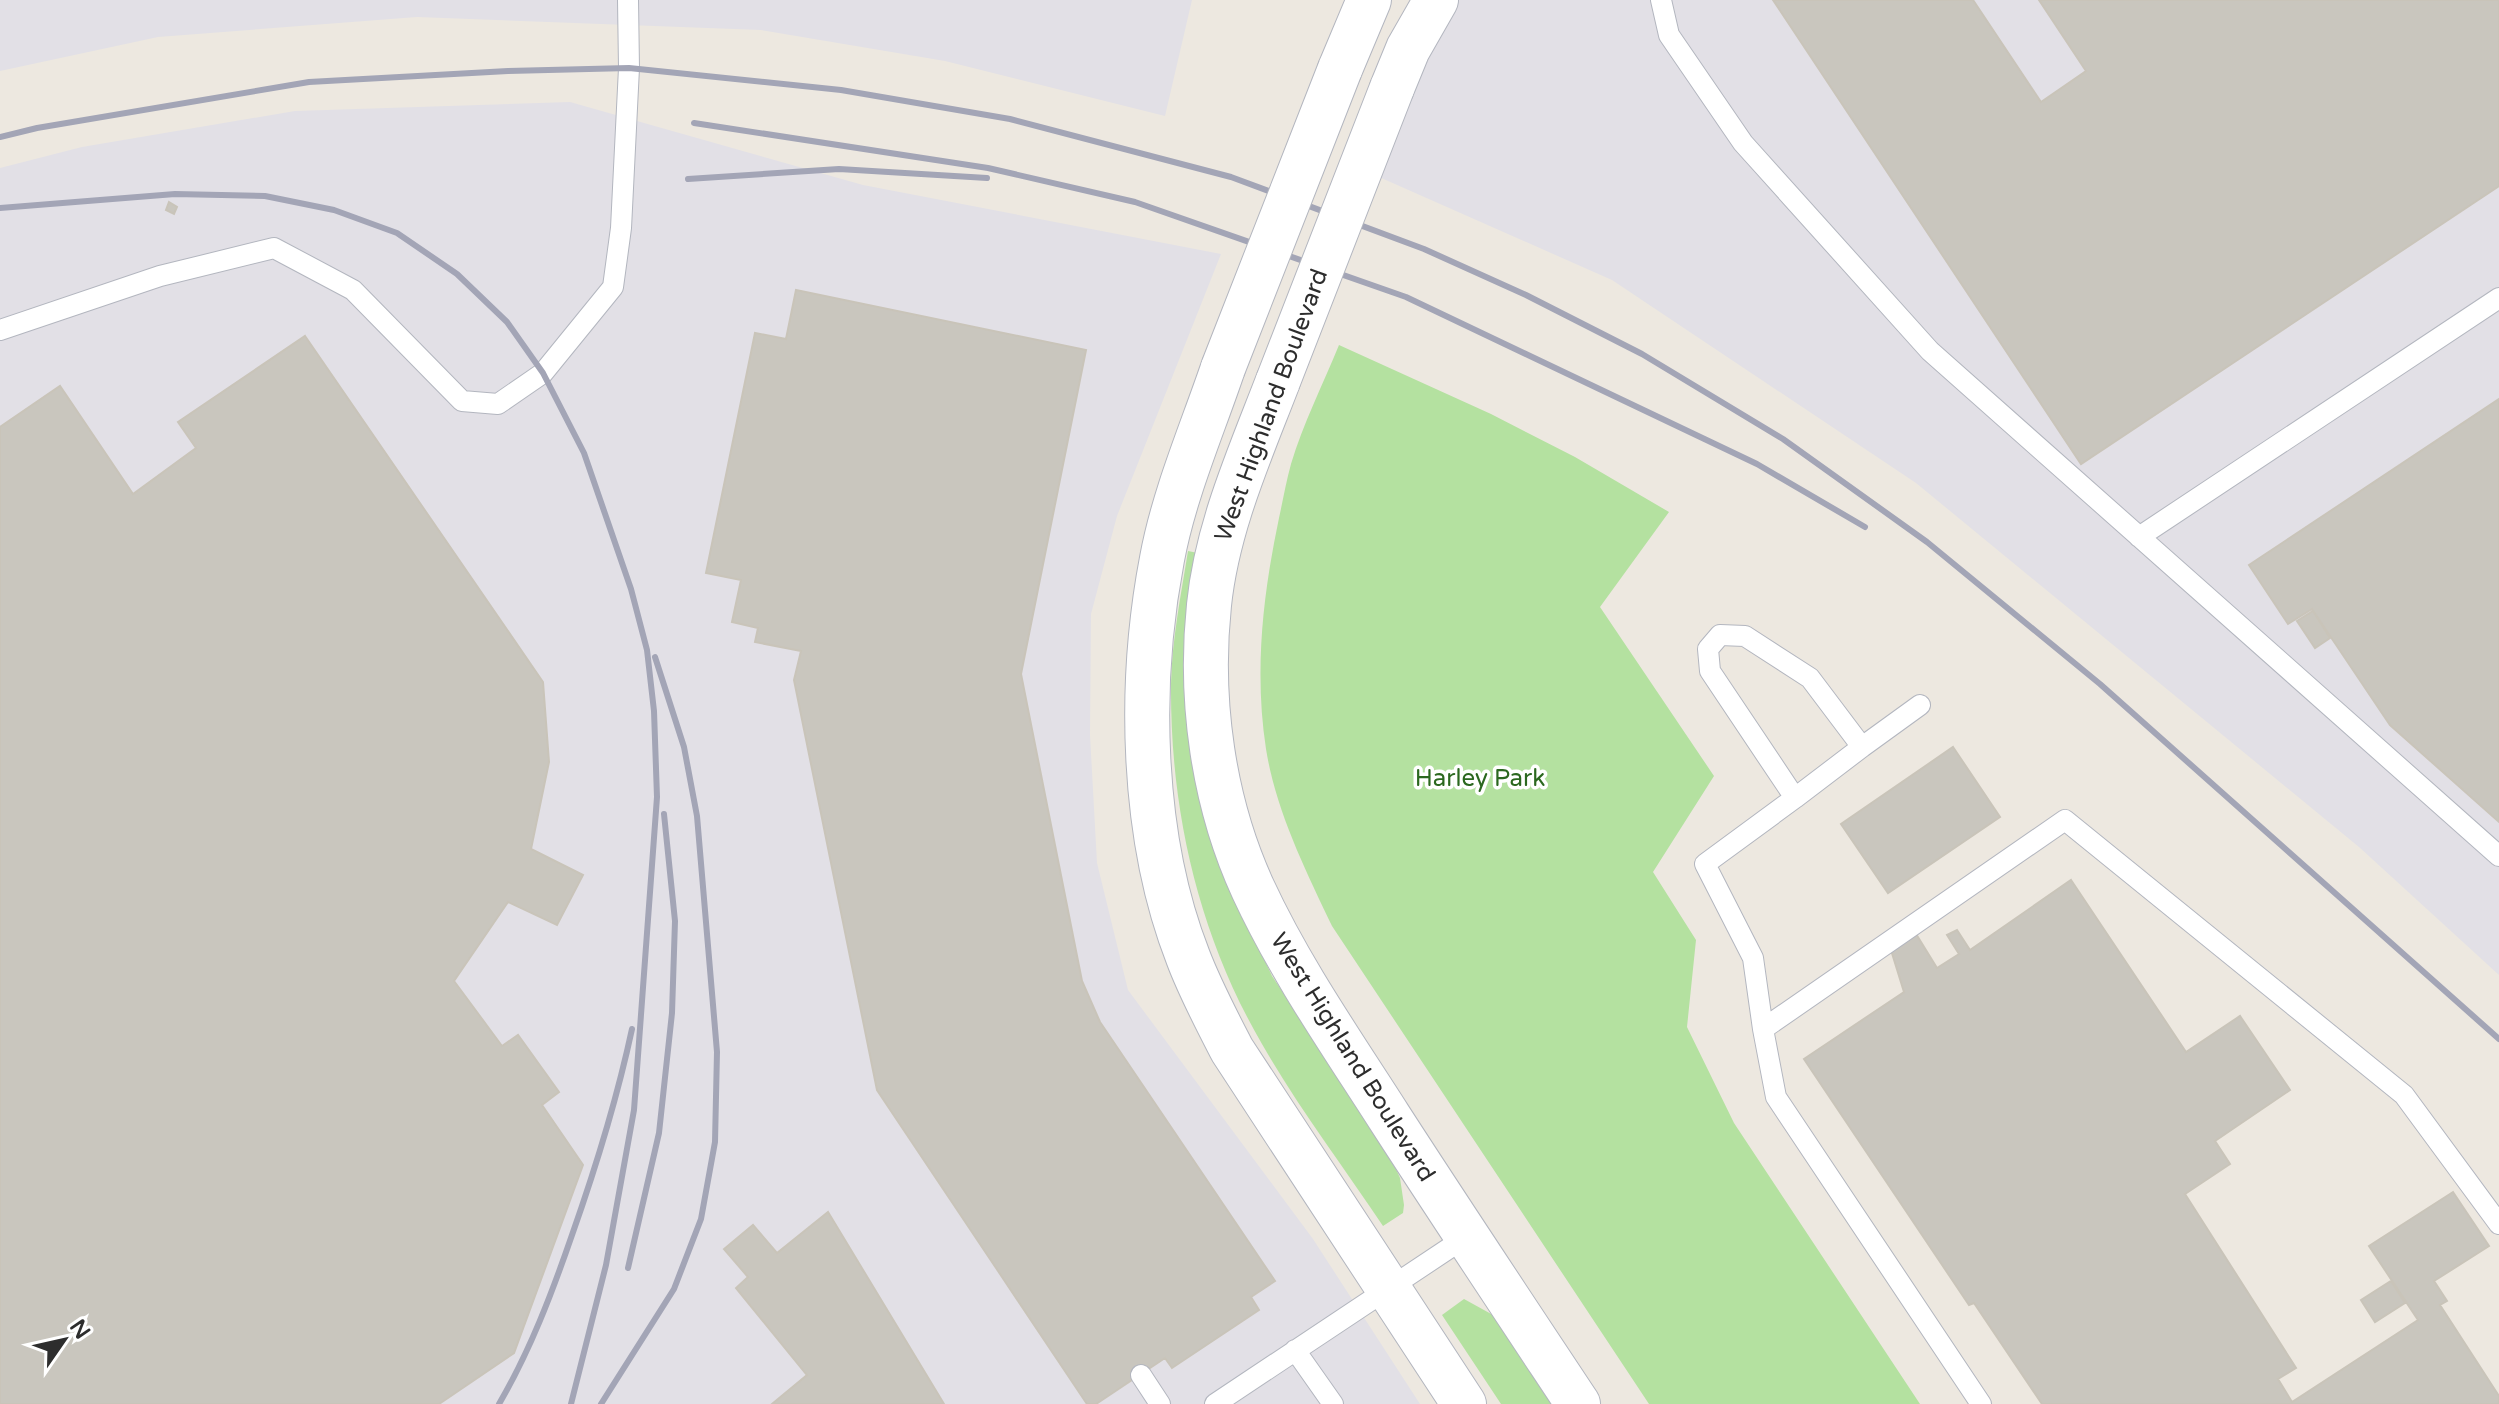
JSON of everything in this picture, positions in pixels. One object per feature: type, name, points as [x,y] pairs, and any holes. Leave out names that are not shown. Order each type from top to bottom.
[{"type":"street","points":[[1369,0],[1223,368],[1175,508],[1162,558],[1154,613],[1148,670],[1147,725],[1158,846],[1186,953],[1206,1000],[1267,1107],[1464,1404]]},
{"type":"street","name":"West Highland Boulevard","points":[[1436,0],[1408,49],[1392,88],[1232,501],[1217,553],[1209,605],[1207,694],[1210,738],[1219,787],[1251,885],[1272,929],[1298,975],[1466,1237],[1578,1404]]},
{"type":"lane","points":[[0,330],[160,276],[274,248],[353,290],[462,401],[498,404],[543,373],[613,287],[621,228],[629,68],[628,0]]},
{"type":"lane","points":[[1661,0],[1669,35],[1743,143],[1930,351],[2499,856]]},
{"type":"lane","points":[[2139,537],[2499,298]]},
{"type":"lane","points":[[1795,798],[1710,671],[1708,649],[1720,635],[1745,636],[1810,678],[1862,747]]},
{"type":"lane","points":[[1920,705],[1705,864],[1753,958],[1776,1097],[1981,1404]]},
{"type":"lane","points":[[1763,1029],[2065,820],[2404,1095],[2499,1224]]},
{"type":"lane","points":[[1215,1404],[1466,1237]]},
{"type":"lane","points":[[1295,1350],[1333,1404]]},
{"type":"lane","points":[[1141,1375],[1160,1404]]},
{"type":"shaded area","points":[[0,0],[1192,0],[1165,116],[945,61],[761,30],[417,17],[158,37],[0,71]]},
{"type":"shaded area","points":[[1436,0],[2499,0],[2499,975],[2359,847],[1916,483],[1612,280],[1361,169]]},
{"type":"shaded area","points":[[570,102],[863,185],[1221,254],[1117,516],[1091,614],[1090,735],[1097,863],[1128,990],[1313,1239],[1420,1404],[0,1404],[0,168],[82,147],[295,111]]},
{"type":"green space","name":"Harley Park","points":[[1339,345],[1491,414],[1575,457],[1669,512],[1600,607],[1714,776],[1653,872],[1696,940],[1687,1027],[1734,1123],[1920,1404],[1649,1404],[1332,926],[1277,795],[1262,720],[1261,662],[1269,575],[1289,471],[1301,434]]},
{"type":"green space","points":[[1188,551],[1198,553],[1218,860],[1272,976],[1385,1144],[1400,1178],[1404,1205],[1403,1213],[1383,1226],[1262,1044],[1221,959],[1192,870],[1176,778],[1171,684],[1177,617]]},
{"type":"green space","points":[[1464,1299],[1493,1315],[1560,1404],[1501,1404],[1442,1315]]},
{"type":"building","points":[[1773,0],[1973,0],[2041,102],[2086,71],[2039,0],[2499,0],[2499,186],[2081,464]]},
{"type":"building","points":[[169,202],[177,207],[174,214],[166,210]]},
{"type":"building","points":[[796,290],[1086,350],[1021,674],[1082,981],[1100,1022],[1275,1281],[1251,1297],[1259,1310],[1172,1368],[1165,1358],[1096,1404],[1087,1404],[877,1090],[794,680],[801,651],[755,642],[758,628],[732,622],[741,580],[706,573],[755,333],[786,339]]},
{"type":"building","points":[[305,336],[543,682],[549,762],[531,849],[583,875],[557,925],[508,902],[454,981],[502,1046],[518,1035],[559,1092],[542,1105],[583,1165],[514,1353],[439,1404],[0,1404],[0,427],[60,386],[133,494],[196,448],[178,422]]},
{"type":"building","points":[[2499,399],[2499,822],[2390,725],[2312,609],[2288,624],[2249,565]]},
{"type":"building","points":[[2313,611],[2330,638],[2315,648],[2297,621]]},
{"type":"building","points":[[1953,747],[2000,817],[1888,893],[1841,824]]},
{"type":"building","points":[[2071,880],[2186,1052],[2240,1016],[2290,1090],[2215,1141],[2230,1164],[2185,1194],[2296,1368],[2278,1379],[2292,1402],[2418,1320],[2369,1246],[2453,1192],[2489,1246],[2434,1281],[2447,1301],[2440,1305],[2499,1396],[2499,1404],[2042,1404],[1974,1303],[1969,1305],[1804,1059],[1904,992],[1891,950],[1916,934],[1937,968],[1959,954],[1947,935],[1957,930],[1970,950]]},
{"type":"building","points":[[828,1212],[944,1404],[772,1404],[807,1375],[736,1288],[748,1277],[724,1249],[753,1225],[777,1253]]},
{"type":"building","points":[[2391,1281],[2405,1303],[2375,1322],[2361,1300]]},
{"type":"railway","points":[[0,137],[309,82],[629,68],[841,90],[1010,119],[1231,177],[1424,249],[1526,295],[1642,354],[1783,439],[1927,542],[2100,684],[2499,1039]]},
{"type":"railway","points":[[694,123],[988,168],[1135,202],[1406,297],[1757,464],[1865,527]]},
{"type":"railway","points":[[688,179],[839,169],[987,178]]},
{"type":"railway","points":[[0,208],[175,194],[265,196],[334,210],[397,233],[457,274],[507,322],[543,373],[584,453],[631,589],[647,650],[654,711],[657,797],[634,1110],[606,1265],[571,1404]]},
{"type":"railway","points":[[601,1404],[674,1289],[701,1219],[715,1142],[717,1052],[697,816],[684,747],[655,657]]},
{"type":"railway","points":[[628,1268],[659,1133],[672,1013],[675,921],[664,814]]},
{"type":"railway","points":[[499,1404],[530,1343],[564,1257],[605,1133],[632,1029]]}]
